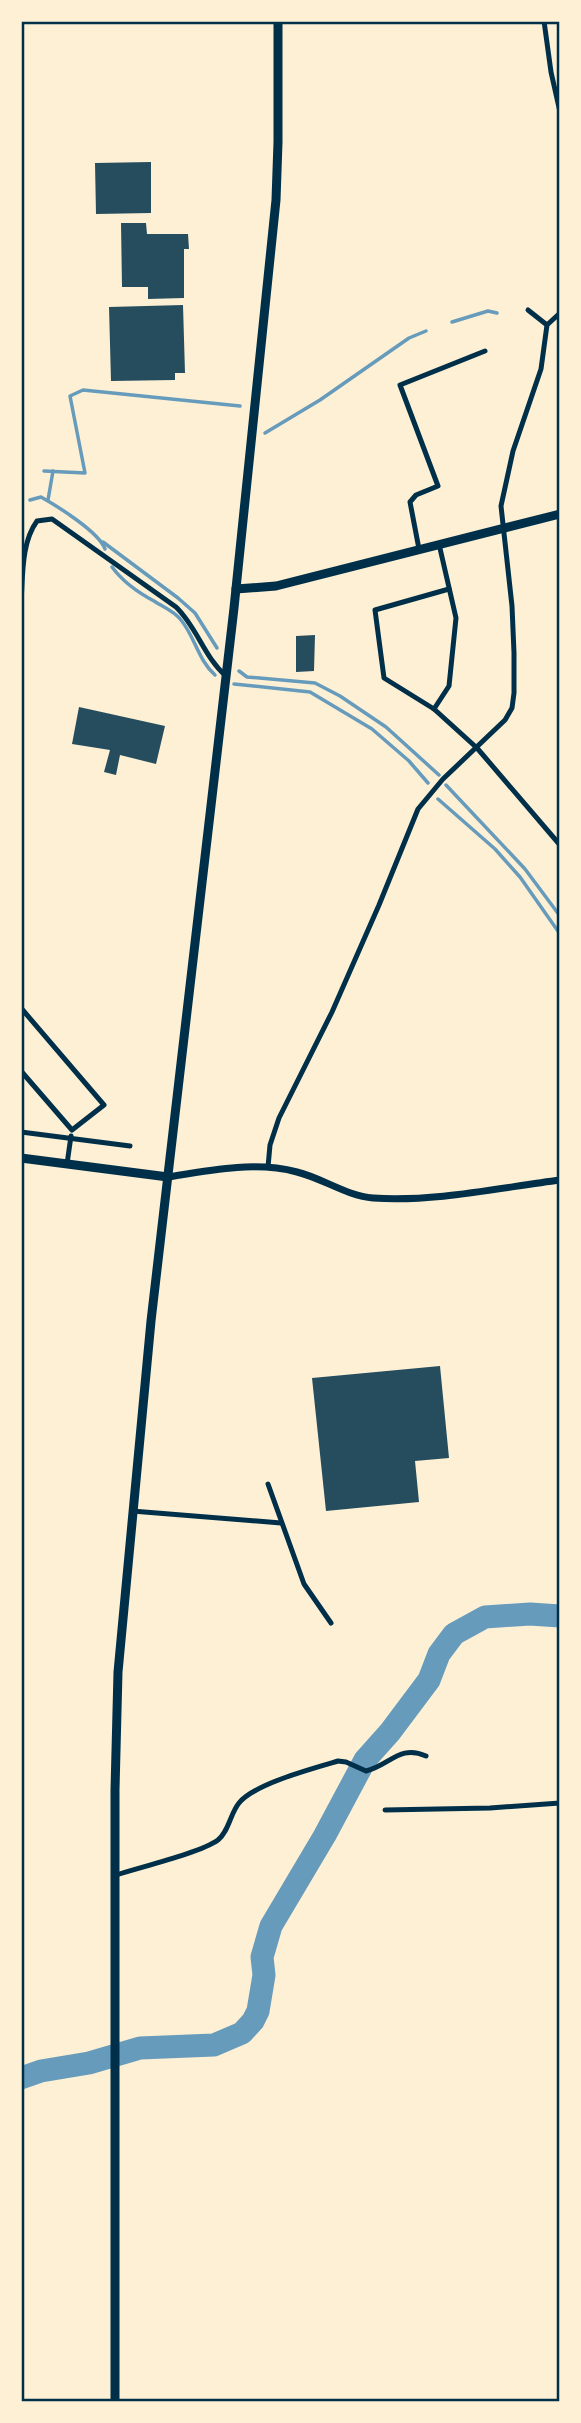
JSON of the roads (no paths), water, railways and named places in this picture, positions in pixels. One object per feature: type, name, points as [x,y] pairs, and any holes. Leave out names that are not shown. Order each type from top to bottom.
[{"type":"main road","points":[[115,2402],[118,1671],[132,1511],[236,589],[275,200],[278,21]]},
{"type":"main road","points":[[236,589],[276,586],[560,514]]},
{"type":"main road","points":[[21,1158],[168,1177]]},
{"type":"street","points":[[544,21],[560,112]]},
{"type":"street","points":[[528,310],[547,325]]},
{"type":"street","points":[[268,1167],[270,1145],[279,1118],[332,1012],[418,809],[443,779],[505,720],[512,708],[512,606],[501,506],[513,451],[541,369],[547,325],[560,313]]},
{"type":"street","points":[[419,549],[410,502],[416,495],[438,485],[400,384],[485,351]]},
{"type":"street","points":[[21,602],[27,540],[31,529],[37,521],[52,519],[176,607],[188,618],[212,662],[226,676]]},
{"type":"street","points":[[434,709],[449,686],[456,618],[439,544]]},
{"type":"street","points":[[449,589],[375,610],[384,678],[434,709],[477,748],[560,845]]},
{"type":"street","points":[[21,1008],[104,1105],[72,1130],[67,1164]]},
{"type":"street","points":[[21,1071],[72,1130]]},
{"type":"street","points":[[21,1132],[130,1146]]},
{"type":"street","points":[[168,1177],[234,1168],[268,1167],[304,1174],[369,1198],[435,1197],[560,1180]]},
{"type":"street","points":[[268,1485],[304,1584],[331,1623]]},
{"type":"street","points":[[132,1511],[281,1523]]},
{"type":"street","points":[[116,1875],[201,1848],[218,1839],[241,1800],[287,1776],[338,1761],[366,1772],[407,1752],[416,1751],[426,1756]]},
{"type":"street","points":[[385,1810],[491,1808],[560,1803]]},
{"type":"waterway","points":[[452,322],[488,311],[497,313]]},
{"type":"waterway","points":[[265,433],[320,400],[409,338],[426,331]]},
{"type":"waterway","points":[[44,471],[85,473],[70,396],[83,390],[240,406]]},
{"type":"waterway","points":[[48,500],[53,471]]},
{"type":"waterway","points":[[30,500],[41,497],[67,513],[95,535],[105,549]]},
{"type":"waterway","points":[[103,542],[195,613],[217,648]]},
{"type":"waterway","points":[[112,567],[131,586],[178,617],[204,662],[215,675]]},
{"type":"waterway","points":[[239,671],[247,677],[315,683],[340,696],[386,727],[439,775]]},
{"type":"waterway","points":[[234,684],[310,692],[372,729],[409,761],[428,783]]},
{"type":"waterway","points":[[446,785],[525,869],[560,916]]},
{"type":"waterway","points":[[438,799],[495,849],[520,877],[560,934]]},
{"type":"waterway","points":[[21,2078],[140,2048],[214,2045],[242,2033],[258,2011],[264,1975],[262,1957],[271,1926],[325,1835],[365,1760],[429,1680],[439,1654],[454,1634],[485,1617],[530,1614],[560,1616]]}]
